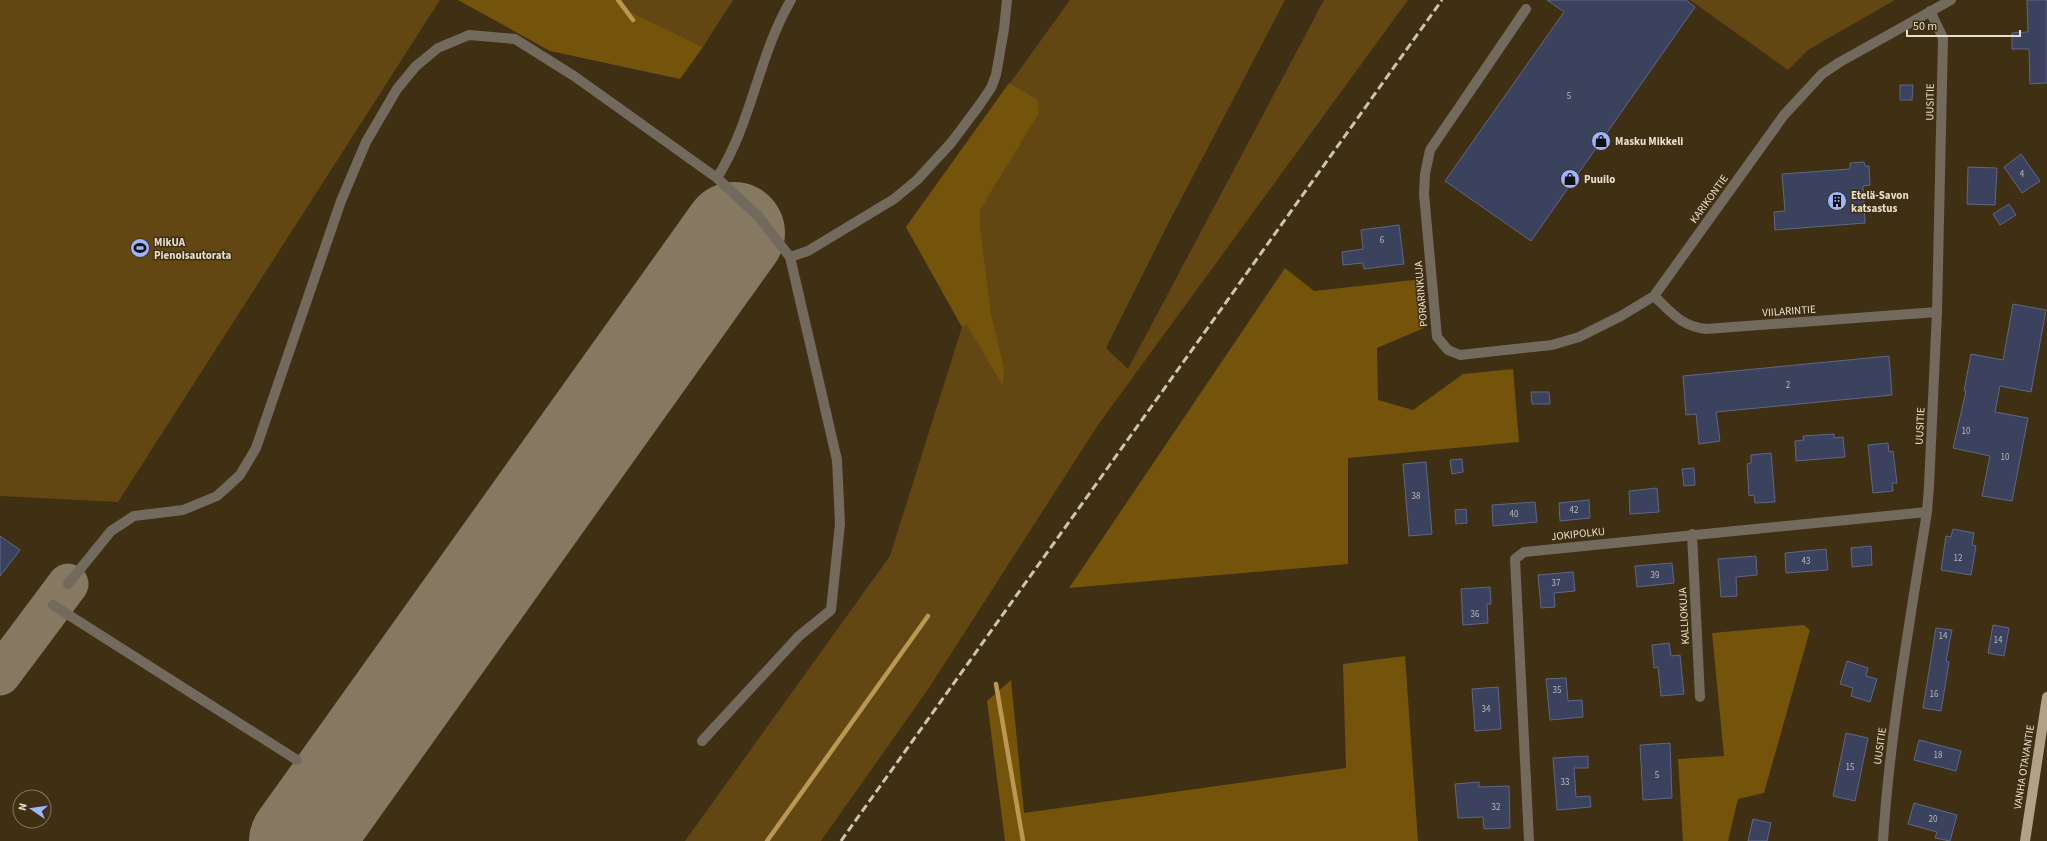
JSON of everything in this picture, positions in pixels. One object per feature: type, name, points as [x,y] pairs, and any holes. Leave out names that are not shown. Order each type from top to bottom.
[{"type":"main road","name":"VANHA OTAVANTIE","points":[[2025,841],[2047,697]]},
{"type":"street","points":[[717,178],[728,160],[741,132],[780,19],[791,0]]},
{"type":"street","points":[[790,257],[808,251],[894,198],[918,180],[951,143],[978,108],[993,81],[1000,56],[1006,0]]},
{"type":"street","name":"KARIKONTIE","points":[[1460,355],[1552,345],[1562,342],[1579,336],[1621,316],[1654,296],[1784,115],[1822,74],[1840,62],[1930,11],[1940,2],[1951,0]]},
{"type":"street","name":"PORARINKUJA","points":[[1460,355],[1448,350],[1437,337],[1424,187],[1430,150],[1526,10]]},
{"type":"street","name":"UUSITIE","points":[[1883,841],[1887,785],[1927,512],[1937,312],[1943,38],[1930,11]]},
{"type":"street","points":[[68,584],[111,531],[134,516],[183,510],[217,496],[240,475],[256,448],[341,201],[366,142],[397,89],[416,66],[438,48],[469,35],[515,39],[574,76],[717,178],[758,216],[790,257],[837,460],[840,524],[830,610],[799,636],[702,741]]},
{"type":"street","name":"VIILARINTIE","points":[[1654,296],[1686,324],[1691,327],[1706,329],[1937,312]]},
{"type":"street","name":"JOKIPOLKU","points":[[1529,841],[1523,689],[1515,559],[1524,552],[1692,534],[1927,512]]},
{"type":"street","name":"KALLIOKUJA","points":[[1692,534],[1700,697]]},
{"type":"street","points":[[52,605],[296,760]]},
{"type":"shaded area","name":"MikUA Pienoisautorata","points":[[0,0],[440,0],[118,502],[0,496]]},
{"type":"shaded area","points":[[458,0],[622,0],[631,12],[703,47],[680,79],[550,51]]},
{"type":"shaded area","points":[[622,0],[733,0],[703,47],[631,12]]},
{"type":"shaded area","points":[[1070,0],[1285,0],[1168,224],[1106,348],[1128,369],[1324,0],[1408,0],[1098,425],[929,688],[821,841],[685,841],[890,556],[962,327],[906,227]]},
{"type":"shaded area","points":[[1690,0],[1895,0],[1808,50],[1788,70]]},
{"type":"shaded area","points":[[1009,83],[1038,100],[1039,113],[980,210],[980,227],[991,314],[1004,368],[1003,386],[967,325],[962,327],[906,227]]},
{"type":"shaded area","points":[[1285,268],[1314,291],[1423,279],[1424,328],[1377,348],[1378,400],[1413,410],[1463,374],[1513,369],[1519,442],[1348,458],[1348,564],[1069,588]]},
{"type":"shaded area","points":[[1804,625],[1810,630],[1764,793],[1738,799],[1728,841],[1683,841],[1678,759],[1724,756],[1712,633]]},
{"type":"shaded area","points":[[1405,656],[1418,841],[1005,841],[987,701],[1011,680],[1024,813],[1346,768],[1343,664]]},
{"type":"building","points":[[1547,0],[1686,0],[1695,7],[1531,241],[1445,181],[1564,12]]},
{"type":"building","points":[[2027,0],[2047,0],[2047,83],[2030,84],[2029,49],[2012,49],[2012,33],[2028,32]]},
{"type":"building","points":[[1900,85],[1913,85],[1912,100],[1900,100]]},
{"type":"building","points":[[2021,154],[2040,181],[2022,193],[2004,167]]},
{"type":"building","name":"Etelä-Savon katsastus","points":[[1864,162],[1865,166],[1869,166],[1870,185],[1863,186],[1865,223],[1775,230],[1774,212],[1785,211],[1782,174],[1850,169],[1850,163]]},
{"type":"building","points":[[1968,167],[1997,168],[1995,205],[1967,204]]},
{"type":"building","points":[[2009,204],[2016,215],[2000,225],[1993,214]]},
{"type":"building","points":[[1399,225],[1404,264],[1364,269],[1363,263],[1343,265],[1342,252],[1363,249],[1361,230]]},
{"type":"building","points":[[2013,304],[2046,310],[2031,392],[2000,386],[1995,412],[2028,418],[2012,501],[1982,496],[1990,456],[1953,448],[1966,391],[1964,391],[1971,354],[2003,360]]},
{"type":"building","points":[[1889,356],[1892,395],[1716,412],[1720,441],[1699,444],[1696,414],[1686,415],[1683,376]]},
{"type":"building","points":[[1531,392],[1549,392],[1550,404],[1532,404]]},
{"type":"building","points":[[1834,434],[1834,438],[1843,437],[1845,457],[1796,461],[1795,441],[1804,440],[1803,436]]},
{"type":"building","points":[[1888,443],[1889,452],[1893,451],[1897,483],[1892,483],[1893,491],[1873,493],[1868,445]]},
{"type":"building","points":[[1771,453],[1775,502],[1755,503],[1754,495],[1749,496],[1747,464],[1751,463],[1751,455]]},
{"type":"building","points":[[1462,459],[1463,472],[1452,474],[1450,460]]},
{"type":"building","points":[[1426,462],[1432,534],[1409,536],[1403,464]]},
{"type":"building","points":[[1694,468],[1695,485],[1684,486],[1682,469]]},
{"type":"building","points":[[1657,488],[1659,512],[1630,514],[1629,491]]},
{"type":"building","points":[[1589,500],[1590,518],[1560,521],[1559,503]]},
{"type":"building","points":[[1535,502],[1537,522],[1493,526],[1492,505]]},
{"type":"building","points":[[1466,509],[1467,523],[1456,524],[1455,510]]},
{"type":"building","points":[[1953,529],[1974,533],[1972,545],[1976,546],[1971,575],[1941,570],[1946,536],[1951,537]]},
{"type":"building","points":[[0,536],[20,550],[0,576]]},
{"type":"building","points":[[1871,546],[1872,565],[1852,567],[1851,548]]},
{"type":"building","points":[[1826,549],[1828,570],[1786,573],[1785,553]]},
{"type":"building","points":[[1756,556],[1757,575],[1736,577],[1737,596],[1721,597],[1718,559]]},
{"type":"building","points":[[1672,563],[1674,583],[1637,587],[1635,566]]},
{"type":"building","points":[[1573,572],[1575,591],[1554,593],[1555,607],[1541,608],[1538,575]]},
{"type":"building","points":[[1490,587],[1491,604],[1487,604],[1488,623],[1463,625],[1461,589]]},
{"type":"building","points":[[1993,625],[2009,628],[2004,656],[1988,653]]},
{"type":"building","points":[[1936,628],[1952,630],[1946,661],[1949,662],[1941,711],[1923,708]]},
{"type":"building","points":[[1669,643],[1671,656],[1680,655],[1684,694],[1661,696],[1658,667],[1654,668],[1652,645]]},
{"type":"building","points":[[1847,661],[1868,668],[1866,676],[1877,679],[1870,702],[1851,696],[1853,688],[1840,684]]},
{"type":"building","points":[[1566,678],[1568,701],[1582,700],[1583,717],[1550,720],[1546,679]]},
{"type":"building","points":[[1498,687],[1501,729],[1475,731],[1472,689]]},
{"type":"building","points":[[1846,733],[1868,738],[1855,801],[1833,796]]},
{"type":"building","points":[[1919,740],[1961,751],[1956,771],[1914,760]]},
{"type":"building","points":[[1670,743],[1672,798],[1643,800],[1640,745]]},
{"type":"building","points":[[1588,756],[1588,768],[1574,768],[1576,797],[1590,796],[1591,807],[1557,810],[1553,758]]},
{"type":"building","points":[[1479,782],[1479,787],[1509,786],[1510,828],[1484,829],[1483,817],[1458,818],[1455,784]]},
{"type":"building","points":[[1914,803],[1957,815],[1950,841],[1935,838],[1937,832],[1908,824]]},
{"type":"building","points":[[1753,819],[1771,823],[1767,841],[1748,841]]},
{"type":"waterway","points":[[618,0],[633,20]]},
{"type":"waterway","points":[[767,841],[928,616]]},
{"type":"waterway","points":[[996,684],[1023,841]]},
{"type":"taxiway","points":[[0,675],[68,584]]},
{"type":"runway","points":[[300,841],[734,233]]},
{"type":"railway","points":[[841,841],[1442,0]]},
{"type":"place","name":"Masku Mikkeli","points":[[1601,141]]},
{"type":"place","name":"Puuilo","points":[[1570,179]]},
{"type":"place","name":"Etelä-Savon katsastus","points":[[1837,201]]},
{"type":"place","name":"MikUA Pienoisautorata","points":[[140,248]]}]
